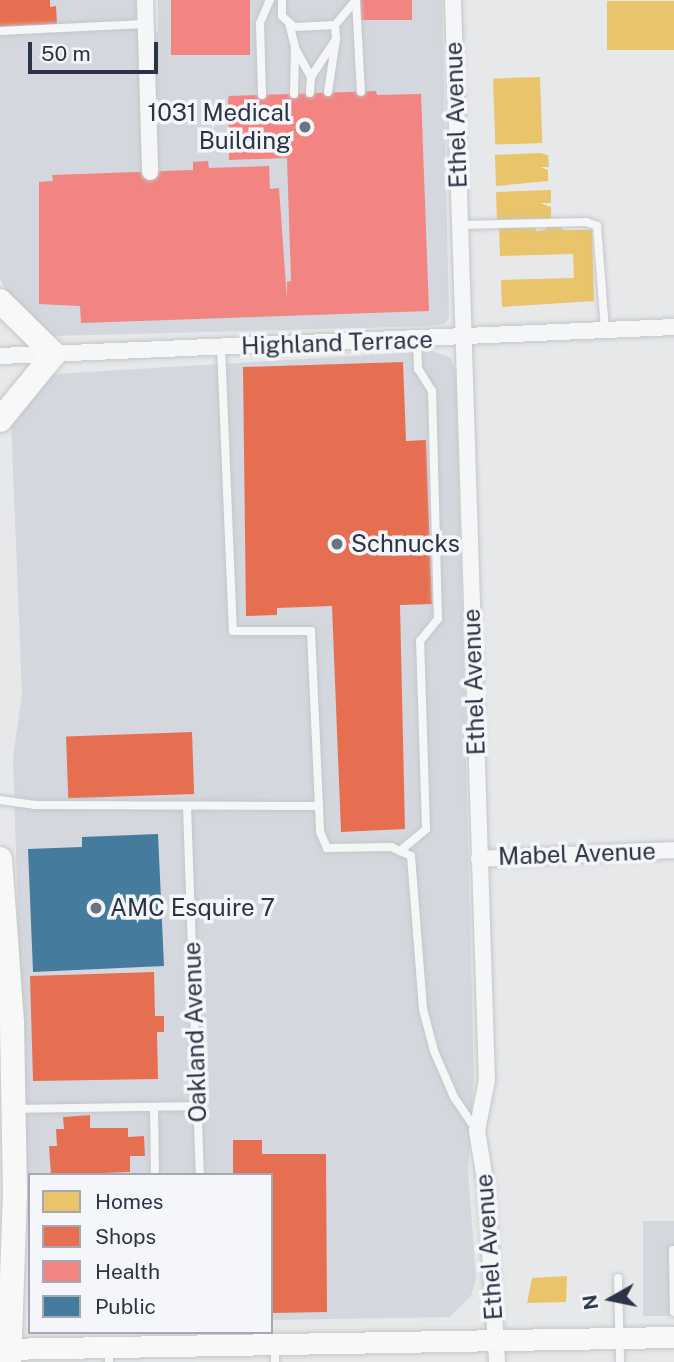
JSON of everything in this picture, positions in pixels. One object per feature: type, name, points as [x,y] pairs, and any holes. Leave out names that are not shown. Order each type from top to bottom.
[{"type":"main road","points":[[0,301],[54,354],[0,420]]},
{"type":"main road","points":[[0,859],[12,1022],[12,1109],[22,1193],[6,1353],[109,1355],[175,1340],[206,1339],[275,1353],[496,1340],[674,1337]]},
{"type":"street","points":[[145,0],[150,172]]},
{"type":"street","name":"Ethel Avenue","points":[[453,0],[487,1080],[477,1130],[486,1186],[498,1362]]},
{"type":"street","name":"Highland Terrace","points":[[0,356],[674,327]]},
{"type":"street","name":"Mabel Avenue","points":[[480,859],[674,850]]},
{"type":"lane","points":[[262,94],[260,23],[270,0]]},
{"type":"lane","points":[[282,0],[282,16],[294,27],[335,25],[356,0]]},
{"type":"lane","points":[[356,0],[360,92]]},
{"type":"lane","points":[[289,23],[295,47],[311,78]]},
{"type":"lane","points":[[0,32],[145,24]]},
{"type":"lane","points":[[328,93],[337,39],[335,25]]},
{"type":"lane","points":[[310,93],[311,78],[337,39]]},
{"type":"lane","points":[[295,47],[295,93]]},
{"type":"lane","points":[[460,225],[586,222],[597,226],[605,329]]},
{"type":"lane","points":[[400,851],[426,829],[420,641],[439,619],[432,390],[418,369],[417,339]]},
{"type":"lane","points":[[221,347],[233,631],[311,631],[317,806],[327,848],[391,847],[411,856],[423,1009],[434,1051],[454,1097],[477,1130]]},
{"type":"lane","points":[[0,800],[34,805],[317,806]]},
{"type":"lane","name":"Oakland Avenue","points":[[187,806],[200,1173]]},
{"type":"lane","points":[[12,1109],[198,1106]]},
{"type":"lane","points":[[154,1107],[155,1173]]},
{"type":"lane","points":[[673,1250],[674,1312]]},
{"type":"lane","points":[[618,1278],[620,1362]]},
{"type":"shaded area","points":[[0,0],[136,0],[138,34],[158,33],[158,0],[442,0],[449,318],[444,324],[432,326],[53,336],[14,306],[0,279]]},
{"type":"shaded area","points":[[433,351],[451,358],[456,373],[474,1076],[468,1170],[476,1278],[471,1296],[450,1317],[273,1320],[273,1173],[28,1173],[28,1228],[13,758],[22,694],[11,420],[38,379],[56,374]]},
{"type":"shaded area","points":[[643,1221],[674,1221],[674,1316],[643,1316]]},
{"type":"building: Homes","points":[[607,1],[674,1],[674,50],[607,50]]},
{"type":"building: Homes","points":[[540,77],[542,143],[495,145],[493,79]]},
{"type":"building: Homes","points":[[495,155],[548,155],[549,167],[540,167],[548,170],[548,181],[496,186]]},
{"type":"building: Homes","points":[[551,190],[551,203],[540,203],[551,207],[551,219],[497,220],[496,192]]},
{"type":"building: Homes","points":[[546,224],[562,224],[562,230],[592,230],[594,301],[502,307],[501,280],[574,278],[573,254],[500,256],[499,225],[535,225],[536,231],[546,230]]},
{"type":"building: Homes","points":[[567,1276],[566,1302],[527,1303],[532,1278]]},
{"type":"building: Shops","points":[[0,0],[50,0],[50,7],[56,6],[57,24],[0,27]]},
{"type":"building: Shops","name":"Schnucks","points":[[403,362],[406,441],[426,440],[432,604],[400,605],[405,829],[341,832],[332,606],[277,608],[277,615],[246,616],[243,367]]},
{"type":"building: Shops","points":[[192,732],[194,794],[68,798],[66,736]]},
{"type":"building: Shops","points":[[154,972],[155,1016],[164,1016],[164,1032],[157,1032],[158,1079],[33,1081],[30,976]]},
{"type":"building: Shops","points":[[90,1115],[90,1128],[128,1128],[128,1137],[144,1136],[145,1156],[130,1156],[130,1172],[51,1173],[49,1146],[57,1146],[56,1129],[64,1129],[63,1117]]},
{"type":"building: Shops","points":[[233,1140],[262,1140],[262,1154],[326,1154],[327,1312],[273,1313],[273,1173],[233,1173]]},
{"type":"building: Health","points":[[171,0],[250,0],[250,55],[171,55]]},
{"type":"building: Health","points":[[360,0],[412,0],[412,20],[360,20]]},
{"type":"building: Health","points":[[376,91],[377,95],[421,94],[429,311],[81,323],[80,306],[39,304],[39,182],[53,181],[52,175],[193,170],[193,162],[208,161],[209,168],[269,166],[270,189],[279,188],[287,300],[287,282],[291,281],[287,158],[229,160],[229,96]]},
{"type":"building: Public","name":"AMC Esquire 7","points":[[158,834],[164,966],[33,972],[28,849],[82,847],[82,837]]},
{"type":"place","name":"1031 Medical Building","points":[[305,127]]},
{"type":"place","name":"Schnucks","points":[[337,544]]},
{"type":"place","name":"AMC Esquire 7","points":[[96,908]]}]
